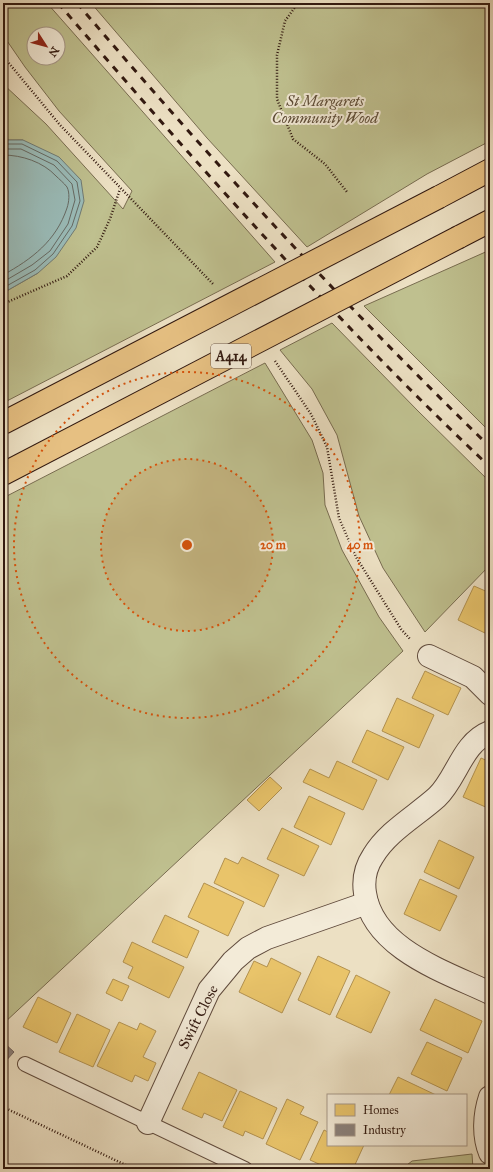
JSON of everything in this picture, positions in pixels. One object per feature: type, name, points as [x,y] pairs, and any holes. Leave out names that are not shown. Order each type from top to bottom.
[{"type":"highway","points":[[3,424],[490,170]]},
{"type":"highway","name":"A414","points":[[3,474],[490,221]]},
{"type":"street","points":[[430,656],[473,677],[490,694]]},
{"type":"street","points":[[490,732],[484,734],[464,755],[440,794],[389,836],[373,856],[364,877],[367,903],[377,924],[389,938],[406,951],[431,965],[490,993]]},
{"type":"street","name":"Swift Close","points":[[148,1123],[209,990],[233,961],[248,948],[267,938],[367,903]]},
{"type":"street","points":[[490,1097],[485,1113],[486,1137],[490,1154]]},
{"type":"lane","points":[[25,1064],[245,1169]]},
{"type":"path","points":[[298,3],[285,21],[277,55],[277,99],[293,140],[325,164],[347,192]]},
{"type":"path","points":[[3,304],[67,276],[97,247],[110,219],[120,189]]},
{"type":"path","points":[[3,1107],[134,1169]]},
{"type":"green space","points":[[3,3],[47,3],[275,262],[3,403],[3,293],[38,273],[23,140],[3,140],[3,84],[46,124],[123,209],[132,191],[59,111],[25,67],[3,35]]},
{"type":"green space","name":"St Margarets Community Wood","points":[[91,3],[490,3],[490,141],[427,174],[307,247],[207,138]]},
{"type":"green space","points":[[490,250],[490,432],[364,306]]},
{"type":"green space","points":[[332,323],[490,482],[490,565],[425,632],[383,568],[359,516],[337,435],[312,389],[280,350]]},
{"type":"green space","points":[[265,363],[312,440],[323,473],[325,505],[342,550],[379,617],[403,651],[3,1024],[3,498]]},
{"type":"green space","points":[[472,1154],[473,1169],[402,1169],[412,1161]]},
{"type":"water","points":[[3,140],[23,140],[59,157],[81,180],[84,201],[76,228],[56,257],[38,273],[3,293]]},
{"type":"building: Homes","points":[[474,586],[490,593],[490,628],[487,634],[458,620]]},
{"type":"building: Homes","points":[[425,671],[461,688],[448,715],[412,698]]},
{"type":"building: Homes","points":[[397,698],[434,715],[419,748],[382,731]]},
{"type":"building: Homes","points":[[367,730],[404,747],[388,780],[352,762]]},
{"type":"building: Homes","points":[[481,758],[490,762],[490,809],[463,797]]},
{"type":"building: Homes","points":[[337,761],[377,780],[363,810],[303,782],[310,769],[329,778]]},
{"type":"building: Homes","points":[[270,777],[282,788],[259,811],[247,800]]},
{"type":"building: Homes","points":[[309,796],[345,813],[331,845],[294,827]]},
{"type":"building: Homes","points":[[282,828],[319,846],[304,876],[267,859]]},
{"type":"building: Homes","points":[[439,840],[474,857],[459,889],[424,872]]},
{"type":"building: Homes","points":[[242,857],[279,875],[264,907],[214,883],[225,858],[238,864]]},
{"type":"building: Homes","points":[[420,879],[457,896],[440,931],[404,914]]},
{"type":"building: Homes","points":[[204,883],[244,902],[228,936],[188,917]]},
{"type":"building: Homes","points":[[165,915],[199,931],[187,958],[152,942]]},
{"type":"building: Homes","points":[[132,942],[184,967],[169,998],[128,978],[133,967],[123,962]]},
{"type":"building: Homes","points":[[318,956],[350,971],[330,1015],[298,1000]]},
{"type":"building: Homes","points":[[271,958],[301,973],[282,1013],[239,992],[254,961],[267,967]]},
{"type":"building: Homes","points":[[356,975],[390,992],[371,1033],[336,1017]]},
{"type":"building: Homes","points":[[113,979],[129,986],[122,1001],[106,993]]},
{"type":"building: Homes","points":[[38,997],[71,1013],[57,1043],[23,1027]]},
{"type":"building: Homes","points":[[435,999],[482,1021],[468,1053],[420,1030]]},
{"type":"building: Homes","points":[[77,1014],[110,1030],[93,1067],[59,1052]]},
{"type":"building: Homes","points":[[119,1022],[137,1030],[140,1023],[156,1031],[143,1057],[156,1063],[148,1081],[135,1075],[132,1082],[97,1066]]},
{"type":"building: Homes","points":[[427,1042],[462,1058],[447,1091],[411,1074]]},
{"type":"building: Homes","points":[[199,1072],[237,1090],[222,1121],[204,1113],[202,1118],[182,1109]]},
{"type":"building: Homes","points":[[398,1077],[434,1094],[390,1094]]},
{"type":"building: Homes","points":[[240,1091],[277,1108],[263,1139],[245,1131],[243,1136],[223,1127]]},
{"type":"building: Homes","points":[[287,1099],[304,1107],[300,1114],[318,1122],[300,1160],[266,1144]]},
{"type":"building: Homes","points":[[324,1130],[327,1132],[327,1146],[364,1146],[353,1169],[330,1169],[310,1160]]},
{"type":"building: Industry","points":[[3,1042],[14,1052],[3,1064]]},
{"type":"railway","points":[[58,3],[162,123],[268,241],[377,356],[490,467]]},
{"type":"railway","points":[[77,3],[176,118],[278,230],[383,340],[490,447]]}]
